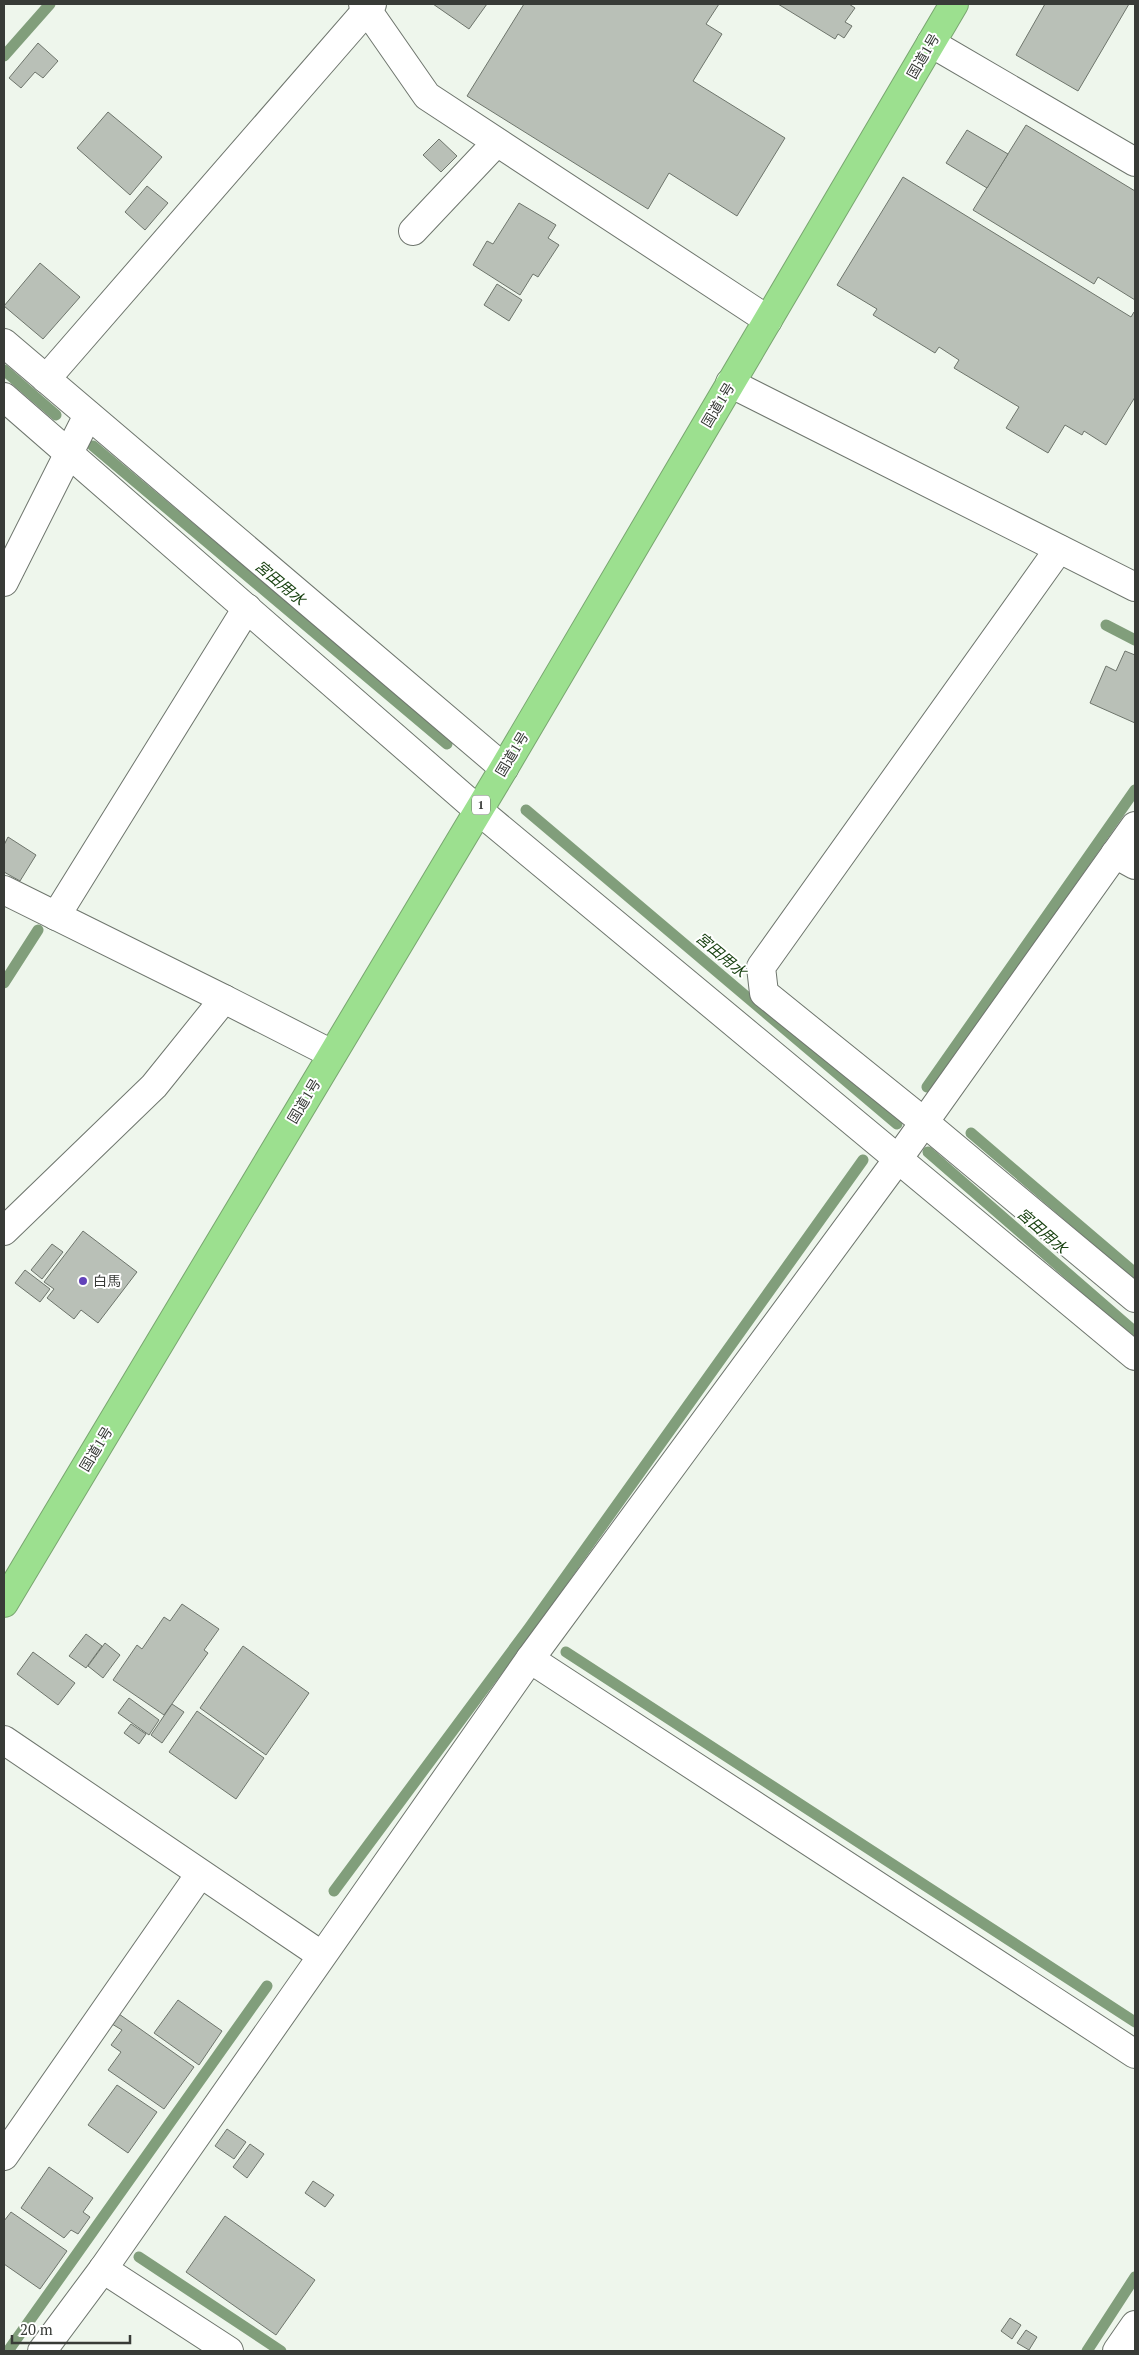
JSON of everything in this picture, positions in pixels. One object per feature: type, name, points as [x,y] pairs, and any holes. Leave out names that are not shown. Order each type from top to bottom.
[{"type":"highway","name":"国道1号","points":[[4,1604],[504,768],[954,4]]},
{"type":"street","points":[[46,379],[367,5],[427,96],[768,320]]},
{"type":"street","points":[[931,43],[1135,162]]},
{"type":"street","points":[[413,231],[496,143]]},
{"type":"street","points":[[4,343],[504,768]]},
{"type":"street","points":[[730,383],[1135,588]]},
{"type":"street","points":[[4,397],[478,810],[1135,1356]]},
{"type":"street","points":[[4,582],[88,415]]},
{"type":"street","points":[[1059,549],[761,967],[764,993],[924,1122],[1135,1298]]},
{"type":"street","points":[[56,916],[247,608]]},
{"type":"street","points":[[42,2351],[103,2269],[530,1659],[924,1122],[1125,859],[1135,826]]},
{"type":"street","points":[[4,890],[332,1054]]},
{"type":"street","points":[[4,1231],[154,1086],[224,1000]]},
{"type":"street","points":[[530,1659],[1135,2054]]},
{"type":"street","points":[[4,1740],[321,1955]]},
{"type":"street","points":[[4,2156],[200,1874]]},
{"type":"street","points":[[103,2269],[229,2351]]},
{"type":"street","points":[[1117,2351],[1135,2325]]},
{"type":"building","points":[[433,4],[487,4],[469,29]]},
{"type":"building","points":[[524,4],[719,4],[706,24],[722,34],[693,81],[785,138],[737,216],[669,173],[648,209],[467,96]]},
{"type":"building","points":[[778,4],[849,4],[855,8],[845,22],[852,26],[844,38],[838,34],[835,39]]},
{"type":"building","points":[[1045,4],[1129,4],[1078,91],[1016,55]]},
{"type":"building","points":[[38,43],[58,61],[43,78],[35,72],[21,88],[9,78]]},
{"type":"building","points":[[108,112],[162,157],[130,195],[77,148]]},
{"type":"building","points":[[1026,125],[1135,191],[1135,300],[1098,277],[1094,284],[973,210]]},
{"type":"building","points":[[967,130],[1008,154],[987,188],[946,163]]},
{"type":"building","points":[[439,139],[457,156],[441,172],[423,155]]},
{"type":"building","points":[[903,177],[1131,317],[1135,313],[1135,397],[1106,445],[1084,431],[1082,435],[1065,425],[1048,453],[1006,428],[1019,407],[954,368],[959,360],[939,347],[935,353],[873,315],[877,309],[837,285]]},
{"type":"building","points":[[147,186],[168,203],[145,230],[125,212]]},
{"type":"building","points":[[519,203],[556,225],[548,238],[559,245],[538,277],[533,274],[520,295],[473,265],[487,241],[493,244]]},
{"type":"building","points":[[40,263],[80,297],[43,339],[4,306]]},
{"type":"building","points":[[497,284],[522,300],[509,321],[484,305]]},
{"type":"building","points":[[1125,651],[1135,655],[1135,723],[1090,703],[1106,666],[1116,671]]},
{"type":"building","points":[[8,837],[36,855],[20,881],[4,872],[4,845]]},
{"type":"building","points":[[83,1231],[137,1272],[98,1323],[81,1310],[74,1319],[47,1298],[54,1289],[44,1282]]},
{"type":"building","points":[[52,1244],[63,1252],[42,1279],[31,1270]]},
{"type":"building","points":[[25,1270],[50,1289],[40,1302],[15,1283]]},
{"type":"building","points":[[182,1604],[219,1629],[204,1650],[208,1653],[164,1715],[113,1680],[137,1645],[142,1649],[164,1617],[170,1621]]},
{"type":"building","points":[[86,1634],[102,1646],[86,1668],[69,1656]]},
{"type":"building","points":[[105,1643],[120,1655],[103,1678],[88,1666]]},
{"type":"building","points":[[243,1646],[309,1693],[266,1755],[200,1708]]},
{"type":"building","points":[[33,1652],[75,1683],[58,1705],[17,1674]]},
{"type":"building","points":[[129,1698],[159,1720],[149,1735],[118,1713]]},
{"type":"building","points":[[172,1704],[184,1712],[162,1743],[151,1735]]},
{"type":"building","points":[[197,1711],[264,1758],[236,1799],[169,1752]]},
{"type":"building","points":[[131,1724],[146,1734],[139,1744],[124,1733]]},
{"type":"building","points":[[178,2000],[222,2031],[199,2065],[154,2033]]},
{"type":"building","points":[[119,2014],[194,2067],[164,2109],[108,2070],[121,2052],[111,2045],[122,2030],[112,2024]]},
{"type":"building","points":[[117,2085],[157,2112],[128,2153],[88,2125]]},
{"type":"building","points":[[227,2129],[246,2142],[234,2159],[215,2146]]},
{"type":"building","points":[[250,2144],[264,2154],[247,2178],[233,2167]]},
{"type":"building","points":[[49,2167],[93,2198],[83,2212],[90,2217],[78,2234],[71,2230],[64,2238],[21,2208]]},
{"type":"building","points":[[313,2181],[334,2195],[325,2207],[305,2193]]},
{"type":"building","points":[[11,2212],[67,2251],[40,2289],[4,2264],[4,2221]]},
{"type":"building","points":[[225,2216],[315,2280],[276,2335],[186,2272]]},
{"type":"building","points":[[1010,2318],[1021,2325],[1012,2339],[1001,2331]]},
{"type":"building","points":[[1026,2330],[1037,2337],[1029,2350],[1017,2343]]},
{"type":"waterway","points":[[4,56],[50,4]]},
{"type":"waterway","name":"宮田用水","points":[[4,370],[56,415]]},
{"type":"waterway","name":"宮田用水","points":[[93,446],[447,744]]},
{"type":"waterway","points":[[1106,625],[1135,640]]},
{"type":"waterway","points":[[927,1087],[1135,790]]},
{"type":"waterway","name":"宮田用水","points":[[526,810],[897,1124]]},
{"type":"waterway","points":[[4,983],[38,930]]},
{"type":"waterway","points":[[971,1133],[1135,1273]]},
{"type":"waterway","name":"宮田用水","points":[[928,1152],[1135,1332]]},
{"type":"waterway","points":[[334,1891],[529,1628],[863,1160]]},
{"type":"waterway","points":[[566,1652],[1135,2022]]},
{"type":"waterway","points":[[8,2351],[267,1986]]},
{"type":"waterway","points":[[139,2257],[281,2351]]},
{"type":"waterway","points":[[1087,2351],[1135,2277]]},
{"type":"place","name":"白馬","points":[[83,1281]]}]
